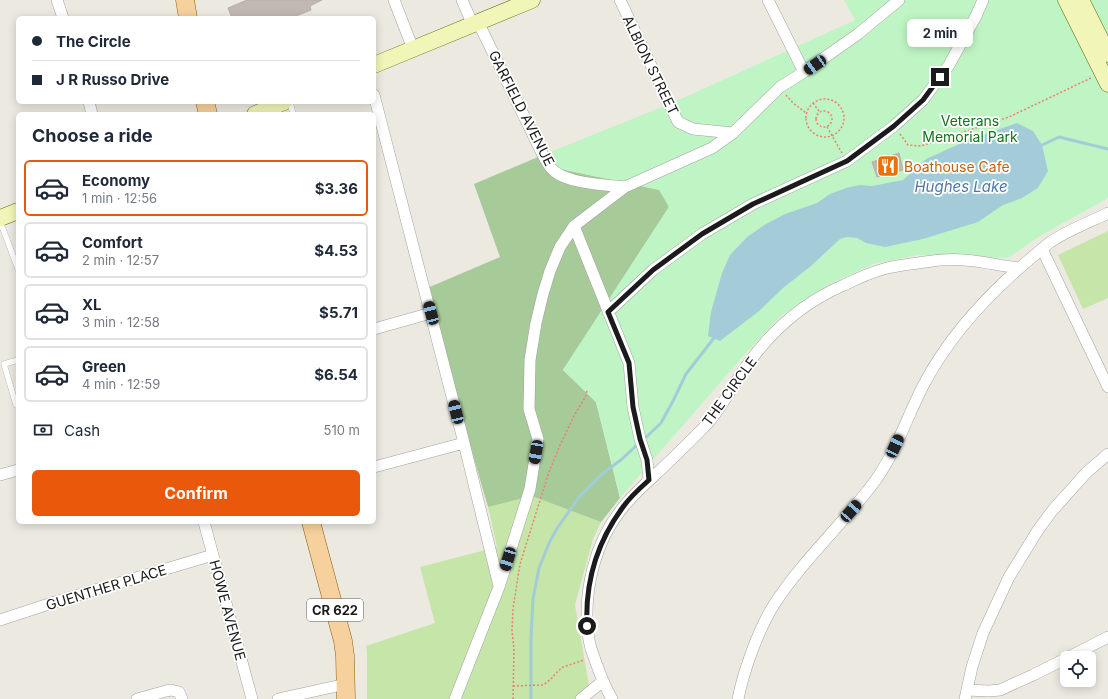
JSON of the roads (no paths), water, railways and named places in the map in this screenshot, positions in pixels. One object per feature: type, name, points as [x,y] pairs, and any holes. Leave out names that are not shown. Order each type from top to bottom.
[{"type":"main road","points":[[185,0],[188,16]]},
{"type":"main road","points":[[376,64],[532,0]]},
{"type":"main road","points":[[1066,0],[1105,78]]},
{"type":"main road","points":[[1081,0],[1108,54]]},
{"type":"main road","points":[[264,112],[280,104]]},
{"type":"main road","points":[[0,218],[16,212]]},
{"type":"main road","name":"CR 622","points":[[313,524],[343,641],[346,691]]},
{"type":"street","points":[[57,0],[62,16]]},
{"type":"street","points":[[394,0],[413,49]]},
{"type":"street","name":"GARFIELD AVENUE","points":[[462,0],[476,24],[548,164],[555,172],[563,177],[576,181],[625,187]]},
{"type":"street","name":"ALBION STREET","points":[[620,0],[678,122],[693,129],[733,134]]},
{"type":"street","points":[[768,0],[804,72]]},
{"type":"street","points":[[455,699],[500,587],[530,489],[538,439],[529,409],[530,360],[536,323],[543,294],[550,271],[560,247],[574,226],[625,187],[712,148],[733,134],[780,87],[858,34],[899,0]]},
{"type":"street","points":[[608,312],[653,270],[702,234],[753,204],[847,161],[894,126],[923,100],[950,65],[983,0]]},
{"type":"street","points":[[376,102],[500,587]]},
{"type":"street","points":[[738,699],[745,672],[757,640],[775,603],[800,570],[861,499],[876,479],[895,446],[923,386],[952,340],[983,304],[1019,268],[1042,249],[1068,233],[1108,213]]},
{"type":"street","points":[[574,226],[629,363],[633,407],[640,439],[647,460],[649,480]]},
{"type":"street","points":[[1042,249],[1108,387]]},
{"type":"street","name":"THE CIRCLE","points":[[612,699],[603,682],[589,642],[586,608],[593,568],[599,549],[606,533],[624,506],[717,412],[745,367],[770,337],[805,307],[823,296],[842,285],[887,268],[941,260],[963,260],[1019,268]]},
{"type":"street","points":[[376,328],[431,313]]},
{"type":"street","points":[[376,466],[464,443]]},
{"type":"street","points":[[1060,662],[1000,690],[966,695],[972,667],[983,633],[1009,577],[1038,530],[1052,511],[1086,473],[1108,454]]},
{"type":"street","points":[[0,475],[16,471]]},
{"type":"street","name":"HOWE AVENUE","points":[[205,524],[252,699]]},
{"type":"street","name":"GUENTHER PLACE","points":[[0,620],[213,555]]},
{"type":"street","points":[[1081,651],[1108,638]]},
{"type":"street","points":[[581,699],[603,682]]},
{"type":"street","points":[[137,699],[171,690],[179,692],[182,699]]},
{"type":"street","points":[[278,699],[346,691]]},
{"type":"lane","points":[[0,221],[16,264]]},
{"type":"lane","points":[[16,361],[4,364],[16,405]]},
{"type":"water","name":"Hughes Lake","points":[[1017,123],[1033,131],[1042,145],[1048,171],[1038,188],[1022,198],[1003,205],[978,222],[923,239],[885,247],[866,243],[857,238],[847,237],[840,239],[811,266],[783,288],[758,312],[720,341],[708,336],[711,312],[722,273],[730,255],[747,237],[766,224],[785,214],[817,203],[830,194],[846,188],[860,185],[872,186],[903,180],[926,159],[968,140]]},
{"type":"waterway","points":[[1042,145],[1059,137],[1108,149]]},
{"type":"waterway","points":[[643,440],[661,423],[686,374],[714,338]]},
{"type":"waterway","points":[[531,699],[533,599],[539,568],[550,541],[580,496],[602,474],[622,459],[639,443]]},
{"type":"place","name":"Boathouse Cafe","points":[[888,166]]},
{"type":"park label","name":"Veterans Memorial Park","points":[[970,128]]}]
